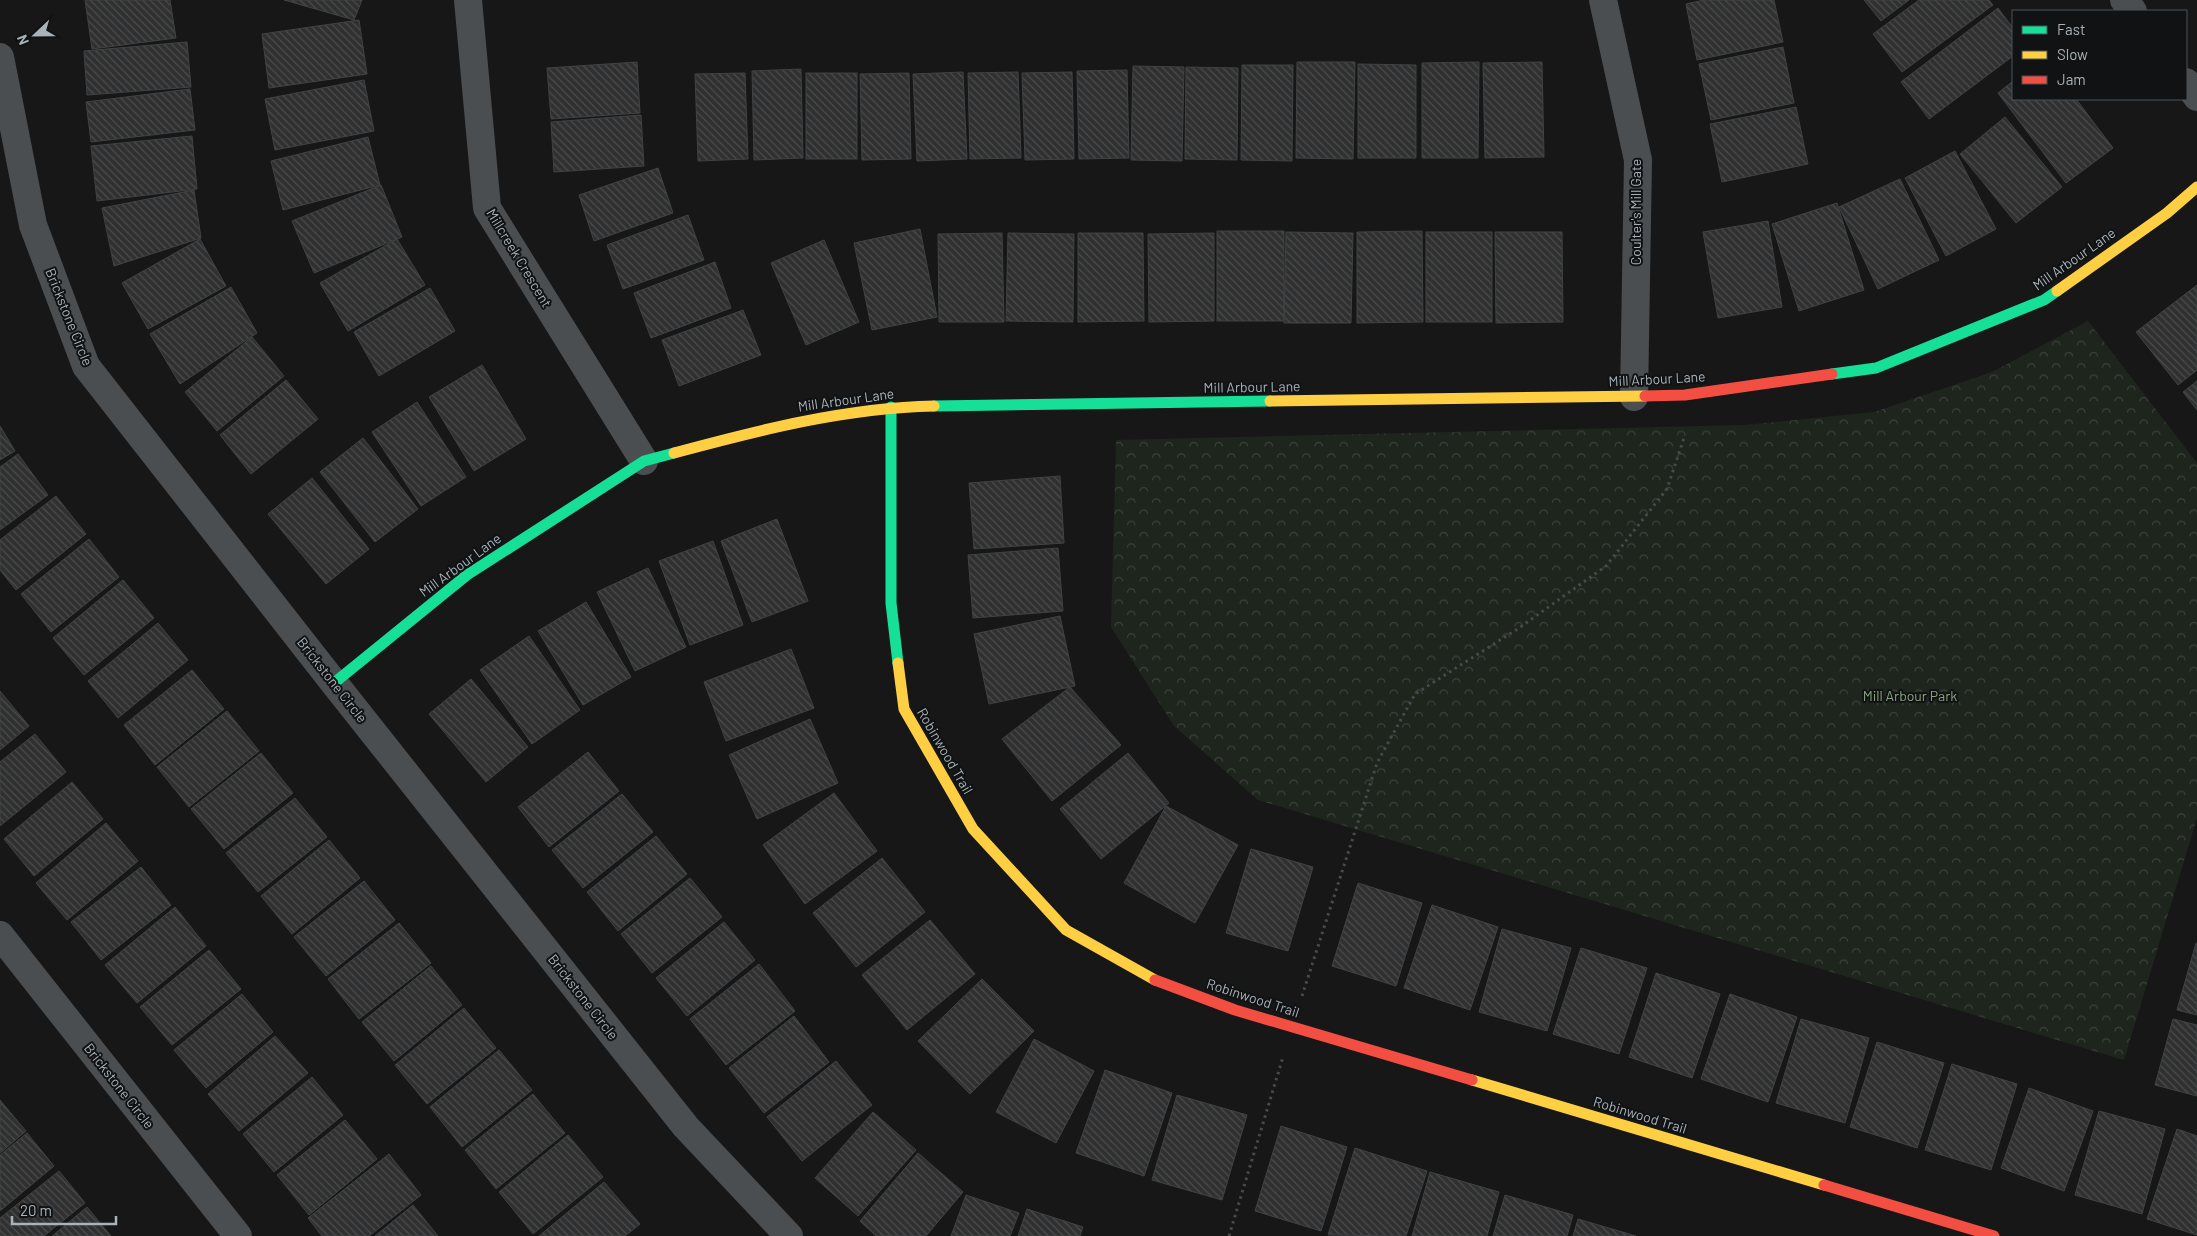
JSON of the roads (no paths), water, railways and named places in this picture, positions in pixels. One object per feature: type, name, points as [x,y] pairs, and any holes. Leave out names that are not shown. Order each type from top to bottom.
[{"type":"street","name":"Millcreek Crescent","points":[[468,0],[487,208],[644,461]]},
{"type":"street","name":"Coulter's Mill Gate","points":[[1603,0],[1638,160],[1634,397]]},
{"type":"street","points":[[2124,0],[2132,10]]},
{"type":"street","name":"Brickstone Circle","points":[[0,57],[33,225],[86,366],[334,683],[686,1127],[789,1236]]},
{"type":"street","points":[[2187,83],[2197,97]]},
{"type":"street","name":"Mill Arbour Lane","points":[[334,683],[467,575],[644,461],[765,428],[892,407],[1685,395],[1876,368],[2044,300],[2166,213],[2197,187]]},
{"type":"street","name":"Robinwood Trail","points":[[892,407],[891,602],[904,709],[973,830],[1066,930],[1152,980],[1235,1010],[1994,1236]]},
{"type":"street","name":"Brickstone Circle","points":[[0,935],[238,1236]]},
{"type":"park label","name":"Mill Arbour Park","points":[[1910,696]]}]
